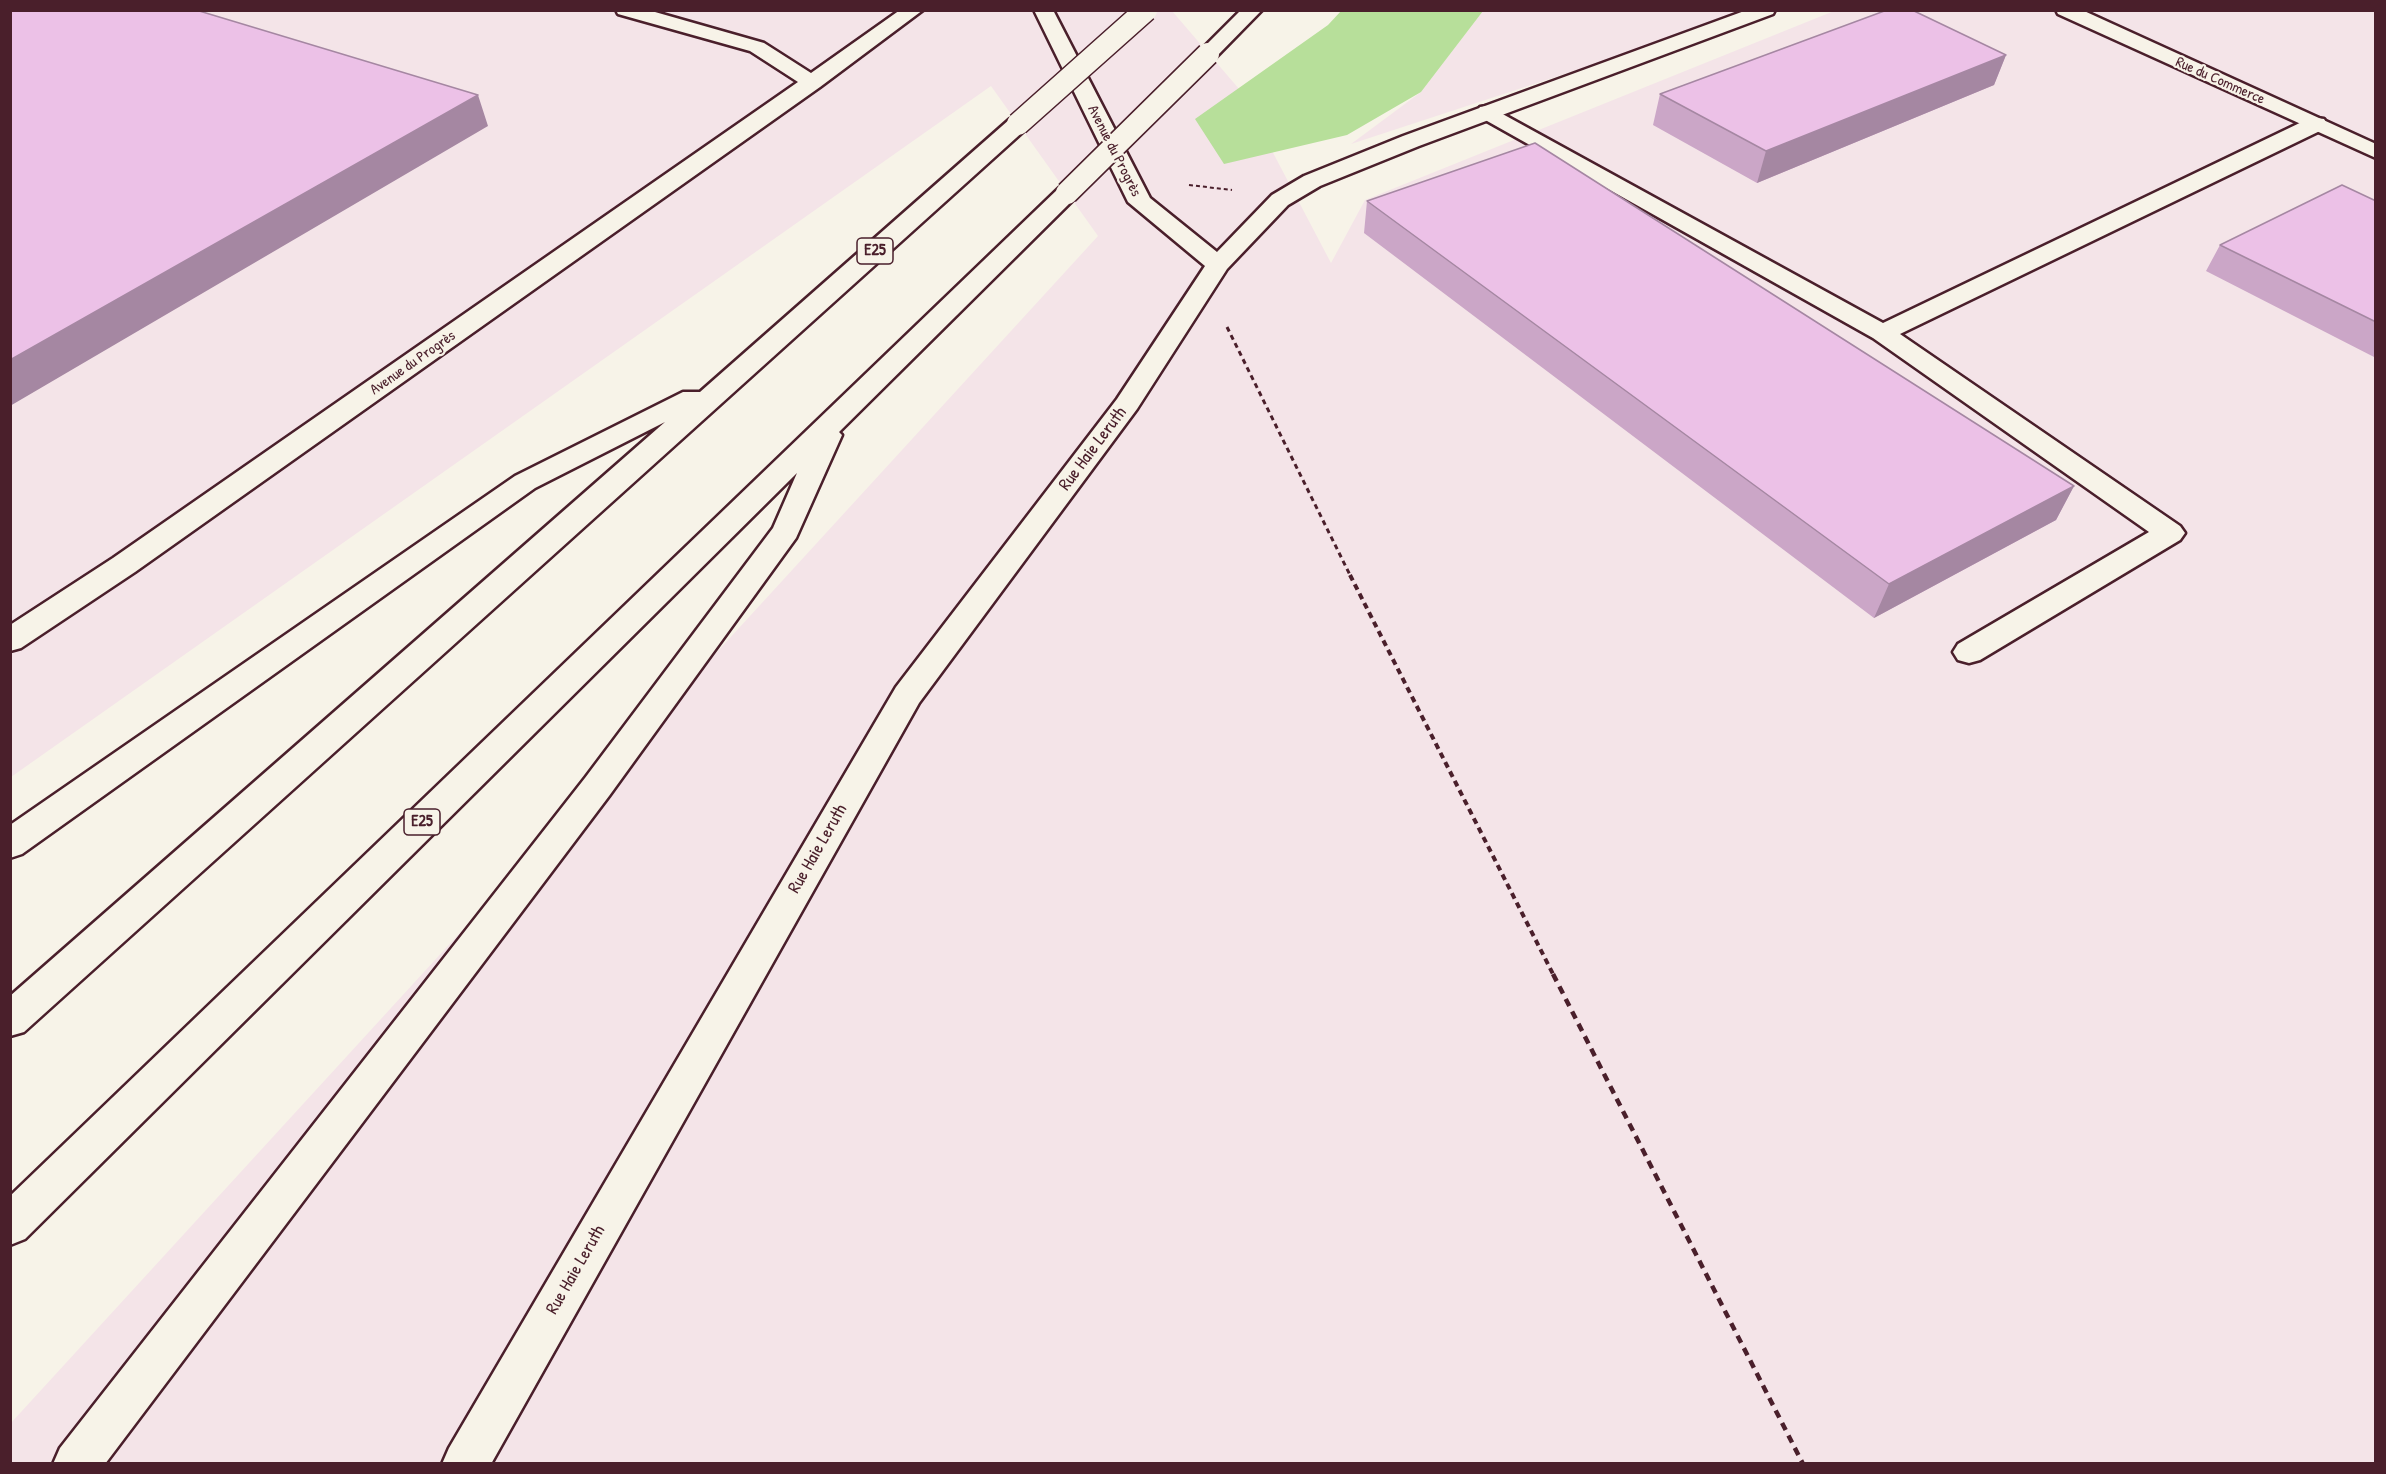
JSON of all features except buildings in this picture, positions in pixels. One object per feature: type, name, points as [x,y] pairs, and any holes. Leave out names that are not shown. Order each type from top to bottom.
[{"type":"main road","points":[[626,10],[757,47],[813,83]]},
{"type":"main road","name":"Avenue du Progrès","points":[[10,640],[143,551],[914,10]]},
{"type":"main road","name":"Avenue du Progrès","points":[[1043,10],[1140,202],[1218,265]]},
{"type":"main road","name":"E25","points":[[10,1020],[1146,10]]},
{"type":"main road","name":"E25","points":[[10,1225],[1253,10]]},
{"type":"main road","name":"Rue Haie Leruth","points":[[465,1464],[907,695],[1128,403],[1218,265],[1280,200],[1312,181],[1488,112],[1766,10]]},
{"type":"main road","name":"Rue du Commerce","points":[[2065,10],[2376,152]]},
{"type":"main road","points":[[1488,112],[1882,333],[2170,533],[1969,652]]},
{"type":"main road","points":[[1882,333],[2316,124]]},
{"type":"main road","points":[[10,844],[525,482],[731,379]]},
{"type":"main road","points":[[76,1464],[597,787],[786,531],[834,420]]},
{"type":"path","points":[[1262,397],[1390,656],[1803,1464]]},
{"type":"shaded area","points":[[11,11],[1172,11],[1240,90],[1331,263],[1365,200],[1834,11],[2375,11],[2375,1463],[11,1464],[10,1424],[1098,236],[991,86],[11,777]]},
{"type":"shaded area","points":[[1483,11],[1757,11],[1351,144],[1421,92]]},
{"type":"green space","points":[[1341,11],[1483,11],[1421,92],[1347,135],[1224,164],[1195,119],[1328,25]]}]
